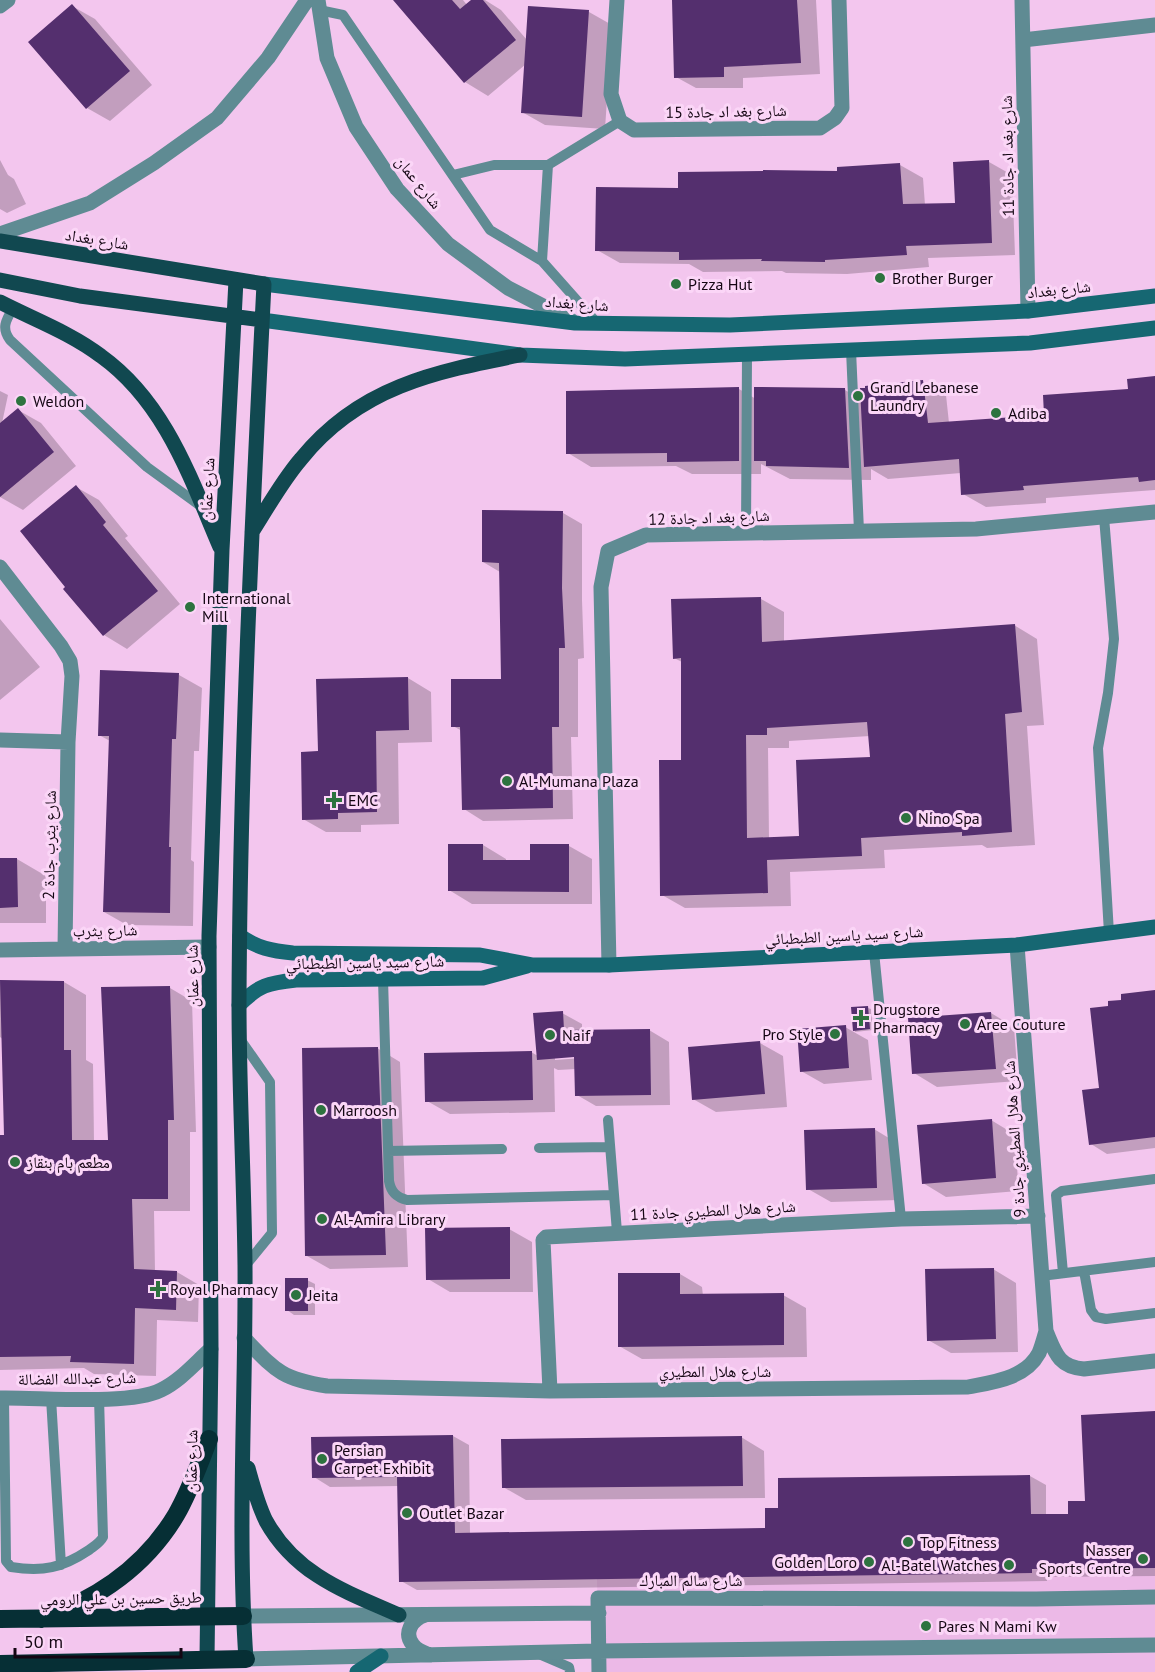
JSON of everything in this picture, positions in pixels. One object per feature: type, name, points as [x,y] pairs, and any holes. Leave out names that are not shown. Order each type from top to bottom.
[{"type":"highway","points":[[41,1619],[72,1608],[95,1595],[124,1574],[146,1554],[177,1513],[209,1439]]},
{"type":"highway","name":"طريق حسين بن علي الرومي","points":[[0,1619],[243,1616]]},
{"type":"highway","points":[[4,1664],[246,1666]]},
{"type":"highway","points":[[4,1664],[35,1672]]},
{"type":"main road","name":"شارع بغداد","points":[[0,241],[264,284],[575,323],[730,325],[1028,310],[1155,296]]},
{"type":"main road","points":[[0,280],[80,296],[520,355],[625,359],[1030,343],[1155,328]]},
{"type":"main road","name":"شارع عمّان","points":[[207,1666],[211,1349],[209,947],[222,550],[236,280]]},
{"type":"main road","points":[[246,1666],[243,1616],[245,1267],[239,1005],[251,534],[264,284]]},
{"type":"main road","points":[[6,305],[88,347],[126,375],[148,400],[167,428],[222,550]]},
{"type":"main road","points":[[251,534],[301,459],[341,420],[362,405],[425,376],[451,368],[520,355]]},
{"type":"main road","name":"شارع سيد ياسين الطبطبائي","points":[[240,936],[254,946],[271,951],[292,953],[480,955],[533,965],[609,965],[1017,945],[1155,927]]},
{"type":"main road","name":"شارع سيد ياسين الطبطبائي","points":[[239,1005],[253,991],[269,982],[483,978],[533,965]]},
{"type":"main road","points":[[243,1453],[266,1520],[295,1558],[310,1572],[330,1584],[399,1615]]},
{"type":"main road","points":[[357,1672],[381,1656]]},
{"type":"street","points":[[0,6],[8,0]]},
{"type":"street","points":[[617,0],[611,94],[620,122]]},
{"type":"street","name":"شارع بغد اد جادة 15","points":[[620,122],[634,130],[820,128],[835,118],[842,108],[839,0]]},
{"type":"street","name":"شارع بغد اد جادة 11","points":[[1022,0],[1028,310]]},
{"type":"street","points":[[0,234],[90,203],[154,164],[217,118],[315,3]]},
{"type":"street","name":"شارع عمان","points":[[315,3],[327,58],[356,127],[397,189],[448,244],[508,288],[575,323]]},
{"type":"street","points":[[1023,40],[1155,25]]},
{"type":"street","name":"شارع بغد اد جادة 12","points":[[609,965],[602,587],[608,551],[646,535],[976,529],[1155,512]]},
{"type":"street","name":"شارع يثرب جادة 2","points":[[0,567],[70,661],[72,676],[68,742],[65,949]]},
{"type":"street","points":[[0,740],[68,742]]},
{"type":"street","name":"شارع هلال المطيري جادة 9","points":[[1017,945],[1046,1330]]},
{"type":"street","name":"شارع يثرب","points":[[0,950],[209,947]]},
{"type":"street","name":"شارع هلال المطيري جادة 11","points":[[550,1391],[543,1240],[547,1237],[617,1232],[1038,1216]]},
{"type":"street","points":[[1046,1330],[1056,1354],[1065,1365],[1074,1368],[1084,1369],[1155,1361]]},
{"type":"street","name":"شارع هلال المطيري","points":[[244,1338],[283,1375],[300,1382],[318,1385],[550,1391],[968,1387],[1008,1379],[1024,1370],[1038,1355],[1046,1330]]},
{"type":"street","name":"شارع عبدالله الفضالة","points":[[2,1398],[138,1397],[161,1390],[180,1377],[211,1349]]},
{"type":"street","name":"شارع سالم المبارك","points":[[599,1613],[598,1598],[1155,1597]]},
{"type":"street","points":[[243,1616],[599,1613],[599,1672]]},
{"type":"street","points":[[425,1615],[416,1618],[412,1623],[409,1637],[414,1646],[431,1655]]},
{"type":"street","points":[[246,1666],[381,1656],[598,1651],[1155,1645]]},
{"type":"lane","points":[[315,3],[343,15],[490,230],[542,261],[597,323]]},
{"type":"lane","points":[[453,175],[495,165],[548,165],[620,122]]},
{"type":"lane","points":[[542,261],[548,165]]},
{"type":"lane","points":[[6,305],[4,331],[10,340],[154,473],[204,508]]},
{"type":"lane","points":[[851,350],[859,531]]},
{"type":"lane","points":[[746,533],[747,355]]},
{"type":"lane","points":[[1104,517],[1114,639],[1108,693],[1098,748],[1109,933]]},
{"type":"lane","points":[[874,952],[901,1220]]},
{"type":"lane","points":[[383,979],[390,1188],[400,1198],[614,1195]]},
{"type":"lane","points":[[240,1039],[270,1082],[272,1233],[245,1267]]},
{"type":"lane","points":[[608,1120],[617,1232]]},
{"type":"lane","points":[[539,1148],[610,1147]]},
{"type":"lane","points":[[388,1151],[502,1149]]},
{"type":"lane","points":[[1063,1273],[1056,1202],[1058,1192],[1155,1179]]},
{"type":"lane","points":[[1041,1276],[1155,1262]]},
{"type":"lane","points":[[1084,1271],[1091,1310],[1096,1317],[1106,1319],[1155,1313]]},
{"type":"lane","points":[[2,1398],[6,1561],[11,1567],[33,1571],[61,1565],[82,1554],[101,1541],[103,1537],[99,1398]]},
{"type":"lane","points":[[51,1398],[61,1565]]},
{"type":"lane","points":[[535,1653],[569,1667],[570,1672]]},
{"type":"shaded area","points":[[1155,1568],[1155,1672],[599,1672],[597,1579]]},
{"type":"building","points":[[393,0],[452,0],[460,9],[471,0],[483,0],[516,40],[464,83]]},
{"type":"building","points":[[672,0],[797,0],[801,63],[724,67],[724,77],[674,78]]},
{"type":"building","points":[[72,4],[130,71],[86,109],[28,42]]},
{"type":"building","points":[[528,6],[589,10],[582,117],[521,113]]},
{"type":"building","points":[[989,160],[992,243],[906,246],[907,255],[825,260],[825,262],[761,261],[762,259],[679,260],[679,252],[595,251],[596,187],[678,188],[678,172],[837,171],[837,167],[900,163],[903,204],[955,203],[953,162]]},
{"type":"building","points":[[1155,376],[1155,480],[1139,482],[1138,477],[1023,486],[1024,490],[961,495],[959,459],[864,467],[860,388],[865,388],[865,386],[923,380],[928,423],[1044,415],[1043,395],[1128,389],[1127,379]]},
{"type":"building","points":[[739,387],[739,461],[667,462],[667,453],[566,454],[566,391]]},
{"type":"building","points":[[754,387],[845,388],[849,468],[766,466],[766,461],[754,461]]},
{"type":"building","points":[[18,408],[54,452],[0,497],[0,423]]},
{"type":"building","points":[[76,485],[106,522],[103,525],[158,591],[103,636],[63,589],[65,587],[20,531]]},
{"type":"building","points":[[482,510],[563,511],[562,588],[565,648],[559,648],[559,727],[552,727],[553,808],[462,810],[460,727],[451,727],[451,679],[501,679],[499,563],[482,562]]},
{"type":"building","points":[[761,597],[762,642],[1015,624],[1022,712],[1005,714],[1012,832],[962,836],[962,832],[861,838],[862,856],[767,860],[768,893],[660,896],[659,760],[681,760],[681,658],[673,659],[671,599]],"holes":[[[867,722],[870,757],[796,760],[799,836],[747,838],[746,735],[767,735],[767,728]]]},
{"type":"building","points":[[100,670],[179,673],[176,739],[172,739],[170,913],[103,912],[109,736],[98,736]]},
{"type":"building","points":[[408,677],[409,730],[376,731],[377,812],[338,813],[338,819],[302,820],[301,752],[318,751],[316,679]]},
{"type":"building","points":[[448,844],[483,844],[483,860],[530,860],[530,844],[569,844],[569,892],[448,891]]},
{"type":"building","points":[[0,858],[17,858],[18,907],[0,908]]},
{"type":"building","points":[[0,980],[64,981],[64,1050],[71,1050],[72,1140],[108,1140],[101,987],[170,986],[174,1120],[168,1120],[168,1199],[132,1199],[134,1269],[177,1271],[176,1310],[135,1308],[134,1364],[70,1362],[71,1356],[0,1357],[0,1135],[4,1135]]},
{"type":"building","points":[[1155,990],[1155,1137],[1089,1145],[1082,1090],[1099,1088],[1090,1008],[1108,1006],[1108,1001],[1121,1000],[1121,994]]},
{"type":"building","name":"Drugstore Pharmacy","points":[[868,1006],[870,1029],[853,1031],[851,1007]]},
{"type":"building","points":[[563,1011],[564,1030],[650,1029],[651,1095],[575,1096],[574,1057],[537,1060],[533,1013]]},
{"type":"building","points":[[991,1012],[996,1069],[912,1074],[908,1018]]},
{"type":"building","points":[[846,1025],[849,1068],[800,1072],[797,1029]]},
{"type":"building","points":[[760,1041],[765,1094],[692,1100],[688,1047]]},
{"type":"building","points":[[378,1047],[386,1255],[305,1256],[302,1048]]},
{"type":"building","points":[[532,1051],[533,1100],[425,1102],[424,1053]]},
{"type":"building","points":[[992,1119],[996,1178],[922,1184],[917,1125]]},
{"type":"building","points":[[875,1128],[877,1188],[806,1190],[804,1130]]},
{"type":"building","points":[[510,1227],[510,1279],[426,1280],[425,1228]]},
{"type":"building","points":[[994,1268],[996,1339],[927,1341],[925,1269]]},
{"type":"building","points":[[618,1273],[680,1273],[680,1294],[784,1293],[784,1345],[618,1347]]},
{"type":"building","name":"Jeita","points":[[285,1278],[308,1278],[308,1311],[285,1311]]},
{"type":"building","points":[[1155,1411],[1155,1568],[1032,1569],[1032,1573],[399,1582],[397,1477],[312,1478],[311,1437],[453,1435],[455,1533],[765,1528],[765,1508],[778,1508],[778,1478],[1030,1475],[1031,1514],[1068,1514],[1068,1501],[1085,1501],[1081,1415]]},
{"type":"building","points":[[742,1436],[743,1486],[502,1488],[501,1439]]},
{"type":"place","name":"Brother Burger","points":[[880,278]]},
{"type":"place","name":"Pizza Hut","points":[[676,284]]},
{"type":"place","name":"Grand Lebanese Laundry","points":[[858,396]]},
{"type":"place","name":"Weldon","points":[[21,401]]},
{"type":"place","name":"Adiba","points":[[996,413]]},
{"type":"place","name":"International Mill","points":[[190,607]]},
{"type":"place","name":"Al-Mumana Plaza","points":[[507,781]]},
{"type":"place","name":"EMC","points":[[334,800]]},
{"type":"place","name":"Nino Spa","points":[[906,818]]},
{"type":"place","name":"Drugstore Pharmacy","points":[[861,1018]]},
{"type":"place","name":"Aree Couture","points":[[965,1024]]},
{"type":"place","name":"Pro Style","points":[[835,1034]]},
{"type":"place","name":"Naif","points":[[550,1035]]},
{"type":"place","name":"Marroosh","points":[[321,1110]]},
{"type":"place","name":"مطعم بام بنقاز","points":[[15,1162]]},
{"type":"place","name":"Al-Amira Library","points":[[322,1219]]},
{"type":"place","name":"Royal Pharmacy","points":[[158,1289]]},
{"type":"place","name":"Jeita","points":[[296,1295]]},
{"type":"place","name":"Persian Carpet Exhibit","points":[[322,1459]]},
{"type":"place","name":"Outlet Bazar","points":[[407,1513]]},
{"type":"place","name":"Top Fitness","points":[[908,1542]]},
{"type":"place","name":"Nasser Sports Centre","points":[[1143,1559]]},
{"type":"place","name":"Golden Loro","points":[[869,1562]]},
{"type":"place","name":"Al-Batel Watches","points":[[1009,1565]]},
{"type":"place","name":"Pares N Mami Kw","points":[[926,1626]]}]
